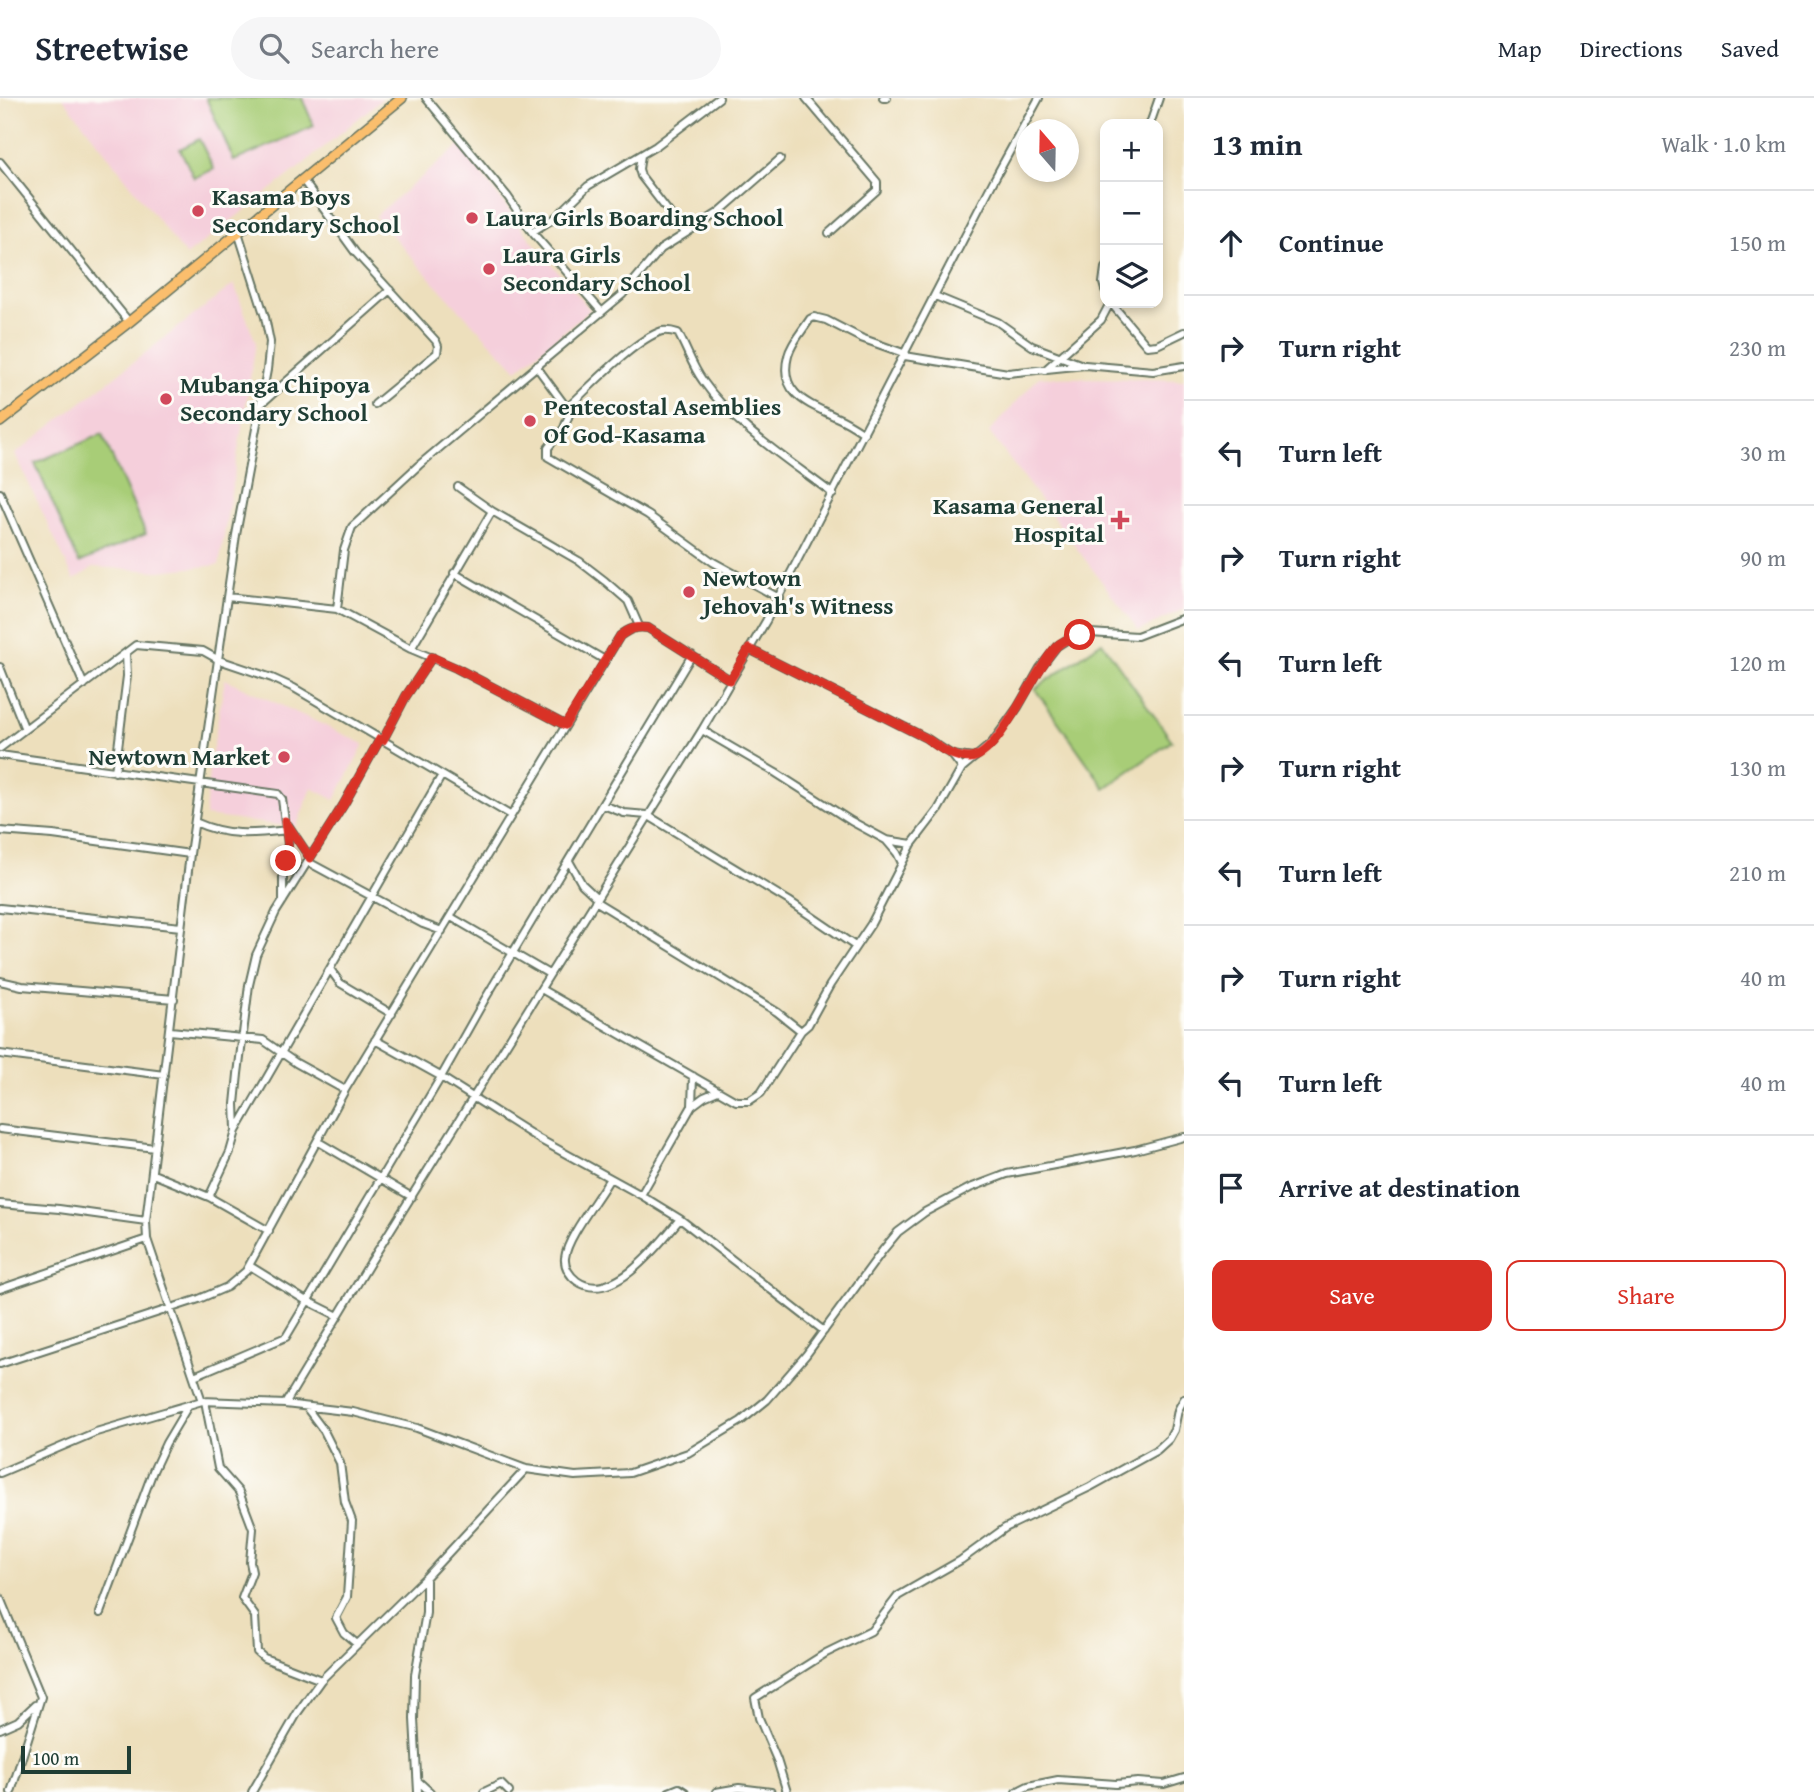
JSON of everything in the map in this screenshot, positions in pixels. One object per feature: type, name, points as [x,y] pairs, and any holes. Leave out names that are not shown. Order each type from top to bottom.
[{"type":"main road","points":[[0,422],[130,322],[402,98]]},
{"type":"street","points":[[426,98],[508,197],[532,232],[602,312]]},
{"type":"street","points":[[532,232],[556,217],[588,186],[671,135],[719,98]]},
{"type":"street","points":[[806,98],[877,183],[877,190],[829,233]]},
{"type":"street","points":[[285,1404],[702,730],[779,598],[1039,98]]},
{"type":"street","points":[[1152,119],[1159,98]]},
{"type":"street","points":[[641,155],[639,169],[642,176],[685,233]]},
{"type":"street","points":[[337,609],[344,550],[352,527],[419,466],[622,295],[661,249],[718,213],[780,159]]},
{"type":"street","points":[[0,162],[130,322]]},
{"type":"street","points":[[302,179],[355,252],[438,346],[437,353],[375,404]]},
{"type":"street","points":[[238,232],[265,317],[270,342],[267,370],[246,470],[190,854],[146,1221],[147,1239],[204,1401],[218,1468],[239,1492],[253,1529],[251,1572],[242,1598],[255,1616],[255,1648],[264,1658],[321,1681]]},
{"type":"street","points":[[259,405],[390,290]]},
{"type":"street","points":[[935,296],[998,322],[1032,346],[1086,365]]},
{"type":"street","points":[[1045,370],[1101,320],[1108,308]]},
{"type":"street","points":[[1115,308],[1147,346],[1157,345],[1184,332]]},
{"type":"street","points":[[864,433],[807,404],[793,392],[786,366],[788,354],[810,319],[814,317],[905,355],[1008,373],[1086,365],[1153,370],[1184,366]]},
{"type":"street","points":[[567,408],[638,345],[659,332],[670,330],[678,333],[693,366],[719,401],[776,451],[833,494]]},
{"type":"street","points":[[536,366],[567,408],[569,415],[568,421],[548,448],[548,457],[648,515],[713,562],[779,598]]},
{"type":"street","points":[[458,487],[492,511],[579,561],[628,601],[639,626]]},
{"type":"street","points":[[0,493],[84,685]]},
{"type":"street","points":[[411,649],[492,511]]},
{"type":"street","points":[[454,573],[605,660]]},
{"type":"street","points":[[227,597],[337,609],[565,725]]},
{"type":"street","points":[[541,989],[736,1101],[748,1101],[758,1097],[807,1025],[886,897],[912,845],[938,810],[962,768],[985,750],[1004,727],[1040,668],[1057,646],[1080,635],[1101,633],[1137,636],[1184,618]]},
{"type":"street","points":[[0,1364],[200,1299],[239,1279],[250,1266],[345,1090],[620,636],[639,626],[648,628],[730,680]]},
{"type":"street","points":[[0,748],[132,647],[141,645],[192,649],[294,688],[510,815]]},
{"type":"street","points":[[749,649],[926,738],[952,755],[962,768]]},
{"type":"street","points":[[115,772],[127,676],[126,654]]},
{"type":"street","points":[[194,1376],[280,1342],[286,1337],[692,655]]},
{"type":"street","points":[[236,1131],[235,1104],[252,970],[264,937],[406,696],[432,657]]},
{"type":"street","points":[[0,667],[24,727]]},
{"type":"street","points":[[702,730],[851,821],[886,840],[912,845]]},
{"type":"street","points":[[0,755],[278,794],[282,799],[287,830],[283,901]]},
{"type":"street","points":[[952,755],[972,758]]},
{"type":"street","points":[[209,1198],[230,1152],[236,1131],[442,775]]},
{"type":"street","points":[[603,804],[624,813],[648,816],[789,901],[855,946]]},
{"type":"street","points":[[285,821],[309,860],[423,924],[442,931]]},
{"type":"street","points":[[195,822],[217,831],[234,834],[287,830]]},
{"type":"street","points":[[0,831],[53,835],[190,854]]},
{"type":"street","points":[[886,840],[902,863]]},
{"type":"street","points":[[569,861],[582,884],[596,900],[650,937],[777,1012],[801,1031]]},
{"type":"street","points":[[0,908],[181,927]]},
{"type":"street","points":[[452,917],[549,974]]},
{"type":"street","points":[[330,969],[340,984],[392,1014]]},
{"type":"street","points":[[0,981],[22,986],[174,999]]},
{"type":"street","points":[[170,1031],[263,1040],[345,1090]]},
{"type":"street","points":[[375,1040],[442,1077],[539,1139],[680,1219],[824,1331]]},
{"type":"street","points":[[0,1054],[164,1075]]},
{"type":"street","points":[[692,1106],[693,1076]]},
{"type":"street","points":[[641,1195],[692,1106],[718,1091]]},
{"type":"street","points":[[0,1129],[155,1148]]},
{"type":"street","points":[[0,1474],[96,1432],[204,1401],[285,1404],[353,1412],[404,1424],[526,1469],[575,1476],[631,1473],[688,1453],[741,1421],[767,1400],[824,1331],[898,1232],[926,1212],[970,1188],[1007,1174],[1135,1150],[1184,1137]]},
{"type":"street","points":[[317,1141],[412,1197]]},
{"type":"street","points":[[153,1174],[181,1184],[269,1230]]},
{"type":"street","points":[[610,1178],[577,1230],[564,1259],[567,1270],[585,1285],[608,1285],[632,1270],[680,1219]]},
{"type":"street","points":[[0,1205],[59,1209],[146,1221]]},
{"type":"street","points":[[0,1289],[147,1239]]},
{"type":"street","points":[[250,1266],[338,1317]]},
{"type":"street","points":[[787,1792],[759,1718],[755,1698],[826,1653],[871,1630],[898,1595],[961,1560],[1005,1528],[1090,1487],[1157,1450],[1174,1430],[1178,1409],[1184,1399]]},
{"type":"street","points":[[100,1613],[153,1471],[188,1406]]},
{"type":"street","points":[[306,1407],[324,1431],[340,1463],[345,1502],[352,1521],[347,1597],[336,1618],[344,1633],[357,1644]]},
{"type":"street","points":[[252,1792],[298,1712],[321,1681],[426,1577],[526,1469]]},
{"type":"street","points":[[418,1792],[414,1719],[415,1675],[426,1613],[426,1577]]},
{"type":"street","points":[[0,1600],[41,1697],[11,1792]]},
{"type":"street","points":[[0,1730],[18,1721],[41,1697]]},
{"type":"street","points":[[1016,1792],[1028,1786],[1058,1780],[1164,1784],[1184,1778]]},
{"type":"street","points":[[418,1781],[430,1792]]},
{"type":"street","points":[[484,1792],[500,1784],[509,1792]]},
{"type":"street","points":[[669,1792],[679,1788],[685,1792]]},
{"type":"street","points":[[716,1792],[771,1792]]},
{"type":"shaded area","name":"Kasama Boys Secondary School","points":[[63,98],[383,98],[186,256]]},
{"type":"shaded area","name":"Laura Girls Secondary School","points":[[460,145],[529,237],[590,310],[517,370],[375,216]]},
{"type":"shaded area","name":"Mubanga Chipoya Secondary School","points":[[234,284],[256,343],[219,565],[159,571],[94,567],[74,580],[15,454]]},
{"type":"shaded area","name":"Kasama General Hospital","points":[[1039,377],[1184,380],[1184,609],[1139,631],[989,432]]},
{"type":"shaded area","name":"Newtown Market","points":[[225,679],[364,744],[335,800],[312,788],[296,827],[205,816],[209,770]]},
{"type":"green space","points":[[206,98],[302,98],[314,126],[234,161]]},
{"type":"green space","points":[[199,139],[214,169],[194,178],[180,149]]},
{"type":"green space","points":[[102,434],[146,534],[79,563],[35,463]]},
{"type":"green space","points":[[1102,642],[1172,741],[1105,788],[1035,689]]},
{"type":"place","name":"Kasama Boys Secondary School","points":[[198,211]]},
{"type":"place","name":"Laura Girls Boarding School","points":[[472,218]]},
{"type":"place","name":"Laura Girls Secondary School","points":[[489,269]]},
{"type":"place","name":"Mubanga Chipoya Secondary School","points":[[166,399]]},
{"type":"place","name":"Pentecostal Asemblies Of God-Kasama","points":[[530,421]]},
{"type":"place","name":"Kasama General Hospital","points":[[1120,520]]},
{"type":"place","name":"Newtown Jehovah's Witness","points":[[689,592]]},
{"type":"place","name":"Newtown Market","points":[[284,757]]},
{"type":"route","points":[[286,861],[288,844],[285,821],[310,858],[432,657],[565,725],[620,636],[639,626],[648,628],[730,680],[749,649],[926,738],[952,755],[972,758],[992,743],[1057,646],[1080,635]]}]
